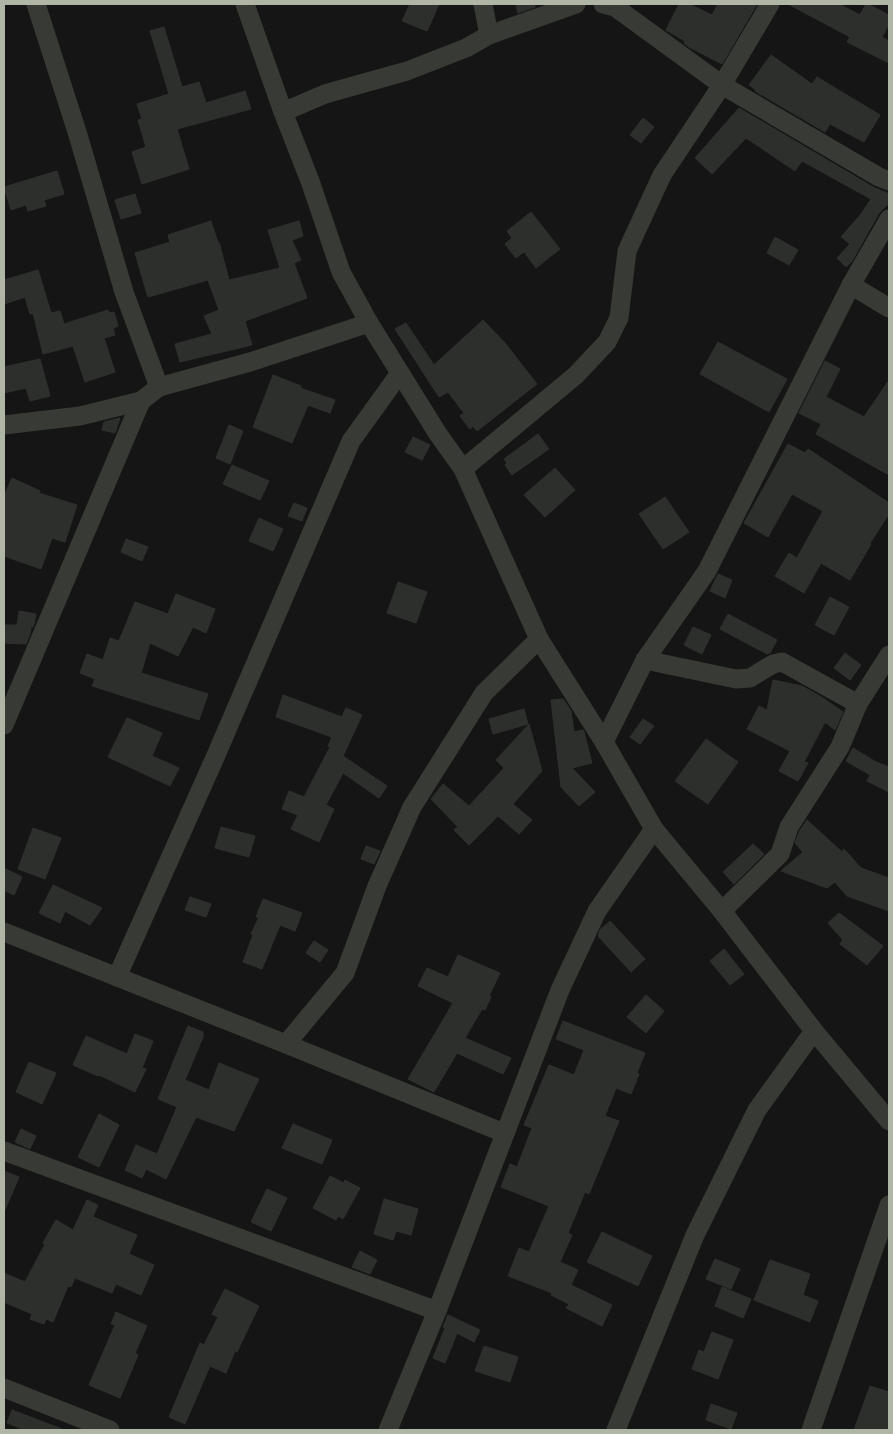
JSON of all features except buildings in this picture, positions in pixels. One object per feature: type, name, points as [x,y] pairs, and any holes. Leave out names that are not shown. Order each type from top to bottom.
[{"type":"street","points":[[36,4],[78,135],[124,292],[159,387]]},
{"type":"street","points":[[245,4],[283,112],[310,181],[341,272],[369,323],[438,434],[463,469],[539,639],[604,742],[654,829],[722,911],[814,1031],[888,1114]]},
{"type":"street","points":[[484,4],[489,35]]},
{"type":"street","points":[[283,112],[325,94],[407,71],[466,48],[489,35],[576,4]]},
{"type":"street","points":[[603,4],[615,7],[722,85],[878,177],[889,181]]},
{"type":"street","points":[[463,469],[576,375],[607,342],[619,318],[627,251],[662,175],[722,85],[770,4]]},
{"type":"street","points":[[604,742],[645,660],[707,571],[851,286],[889,219]]},
{"type":"street","points":[[851,286],[889,308]]},
{"type":"street","points":[[4,425],[80,416],[140,401],[159,387],[250,362],[369,323]]},
{"type":"street","points":[[117,977],[217,752],[351,441],[400,373]]},
{"type":"street","points":[[4,725],[140,401]]},
{"type":"street","points":[[286,1044],[345,973],[377,886],[412,807],[484,693],[539,639]]},
{"type":"street","points":[[722,911],[780,854],[789,827],[840,747],[858,704],[889,655]]},
{"type":"street","points":[[645,660],[736,679],[750,678],[773,664],[782,662],[858,704]]},
{"type":"street","points":[[388,1430],[437,1312],[560,990],[597,911],[654,829]]},
{"type":"street","points":[[4,932],[504,1133]]},
{"type":"street","points":[[616,1430],[695,1235],[757,1110],[814,1031]]},
{"type":"street","points":[[4,1151],[437,1312]]},
{"type":"street","points":[[810,1430],[889,1205]]},
{"type":"street","points":[[4,1388],[110,1430]]}]
